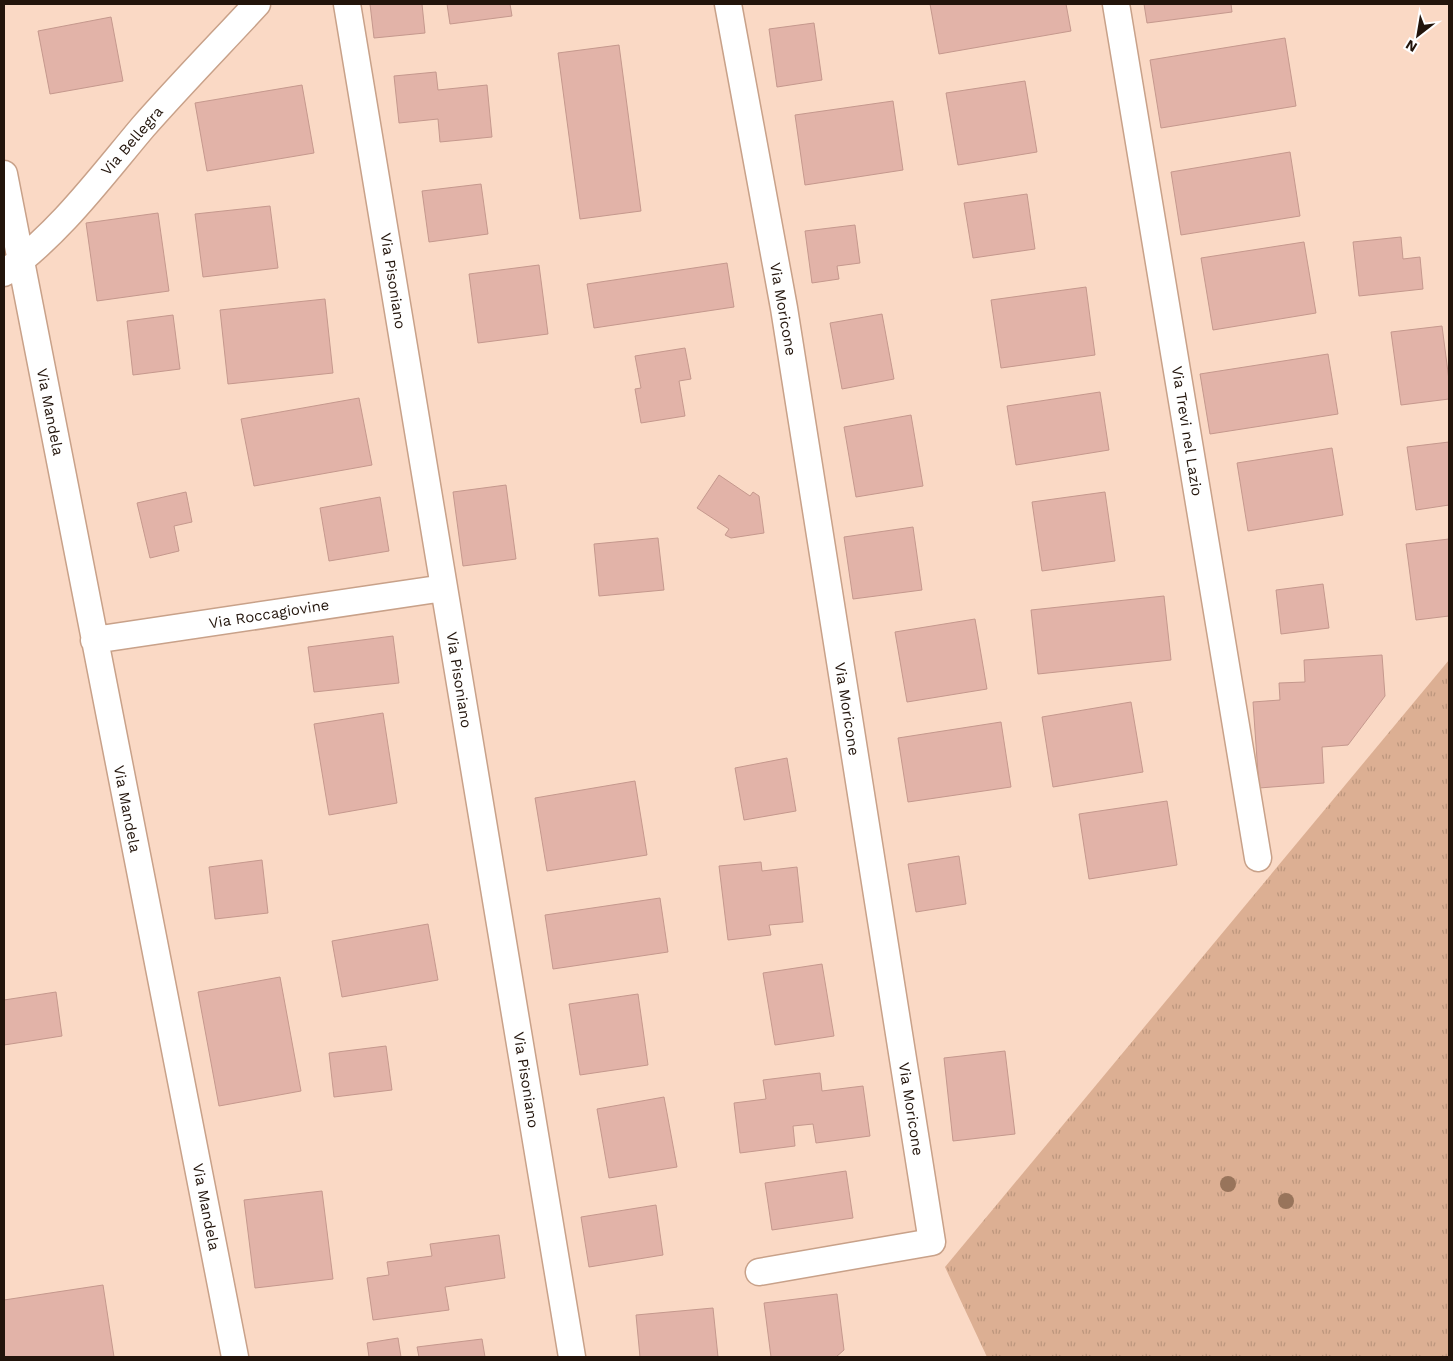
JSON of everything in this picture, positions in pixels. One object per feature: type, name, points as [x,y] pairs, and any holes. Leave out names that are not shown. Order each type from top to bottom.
[{"type":"street","name":"Via Bellegra","points":[[12,267],[67,216],[154,115],[257,4]]},
{"type":"street","name":"Via Pisoniano","points":[[347,4],[572,1357]]},
{"type":"street","name":"Via Moricone","points":[[728,4],[784,308],[932,1242],[759,1272]]},
{"type":"street","name":"Via Trevi nel Lazio","points":[[1116,4],[1258,858]]},
{"type":"street","name":"Via Mandela","points":[[4,174],[12,267],[94,640],[235,1357]]},
{"type":"street","name":"Via Roccagiovine","points":[[94,640],[444,588]]},
{"type":"green space","points":[[1449,660],[1449,1357],[987,1357],[945,1267]]},
{"type":"building","points":[[370,4],[422,4],[425,33],[374,38]]},
{"type":"building","points":[[447,4],[510,4],[512,16],[450,24]]},
{"type":"building","points":[[930,4],[1066,4],[1071,31],[939,54]]},
{"type":"building","points":[[1144,4],[1231,4],[1232,12],[1147,23]]},
{"type":"building","points":[[111,17],[123,81],[50,94],[38,31]]},
{"type":"building","points":[[814,23],[822,80],[777,87],[769,29]]},
{"type":"building","points":[[1285,38],[1296,106],[1161,128],[1150,60]]},
{"type":"building","points":[[619,45],[641,211],[580,219],[558,53]]},
{"type":"building","points":[[436,72],[438,90],[487,85],[492,137],[440,142],[438,119],[399,123],[394,76]]},
{"type":"building","points":[[1025,81],[1037,152],[958,165],[946,93]]},
{"type":"building","points":[[302,85],[314,153],[207,171],[195,103]]},
{"type":"building","points":[[893,101],[903,170],[805,185],[795,115]]},
{"type":"building","points":[[1290,152],[1300,216],[1181,235],[1171,172]]},
{"type":"building","points":[[481,184],[488,234],[429,242],[422,191]]},
{"type":"building","points":[[1027,194],[1035,249],[973,258],[964,203]]},
{"type":"building","points":[[270,206],[278,268],[203,277],[195,214]]},
{"type":"building","points":[[158,213],[169,291],[97,301],[86,223]]},
{"type":"building","points":[[855,225],[860,263],[837,266],[839,279],[812,283],[805,231]]},
{"type":"building","points":[[1401,237],[1403,259],[1420,257],[1423,289],[1359,296],[1353,242]]},
{"type":"building","points":[[1304,242],[1316,313],[1213,330],[1201,258]]},
{"type":"building","points":[[727,263],[734,307],[594,328],[587,284]]},
{"type":"building","points":[[539,265],[548,334],[478,343],[469,274]]},
{"type":"building","points":[[1086,287],[1095,355],[1001,368],[991,300]]},
{"type":"building","points":[[325,299],[333,373],[228,384],[220,310]]},
{"type":"building","points":[[882,314],[894,379],[842,389],[830,323]]},
{"type":"building","points":[[173,315],[180,369],[133,375],[127,321]]},
{"type":"building","points":[[1442,326],[1449,380],[1449,399],[1401,405],[1391,332]]},
{"type":"building","points":[[685,348],[691,379],[679,381],[685,416],[641,423],[635,389],[641,388],[635,356]]},
{"type":"building","points":[[1328,354],[1338,414],[1210,434],[1200,374]]},
{"type":"building","points":[[1100,392],[1109,450],[1016,465],[1007,406]]},
{"type":"building","points":[[359,398],[372,465],[254,486],[241,419]]},
{"type":"building","points":[[911,415],[923,486],[856,497],[844,427]]},
{"type":"building","points":[[1449,442],[1449,505],[1416,510],[1407,447]]},
{"type":"building","points":[[1332,448],[1343,515],[1248,531],[1237,463]]},
{"type":"building","points":[[719,475],[750,496],[753,492],[759,496],[764,533],[731,538],[725,535],[729,529],[697,508]]},
{"type":"building","points":[[506,485],[516,559],[463,566],[453,492]]},
{"type":"building","points":[[186,492],[192,522],[174,526],[179,551],[150,558],[137,503]]},
{"type":"building","points":[[1105,492],[1115,561],[1042,571],[1032,502]]},
{"type":"building","points":[[380,497],[389,551],[329,561],[320,508]]},
{"type":"building","points":[[913,527],[922,590],[853,599],[844,537]]},
{"type":"building","points":[[658,538],[664,590],[599,596],[594,544]]},
{"type":"building","points":[[1449,539],[1449,616],[1416,620],[1406,544]]},
{"type":"building","points":[[1323,584],[1329,628],[1281,634],[1276,590]]},
{"type":"building","points":[[1164,596],[1171,660],[1038,674],[1031,610]]},
{"type":"building","points":[[975,619],[987,689],[907,702],[895,632]]},
{"type":"building","points":[[393,636],[399,683],[314,692],[308,647]]},
{"type":"building","points":[[1382,655],[1385,696],[1348,745],[1322,747],[1324,783],[1259,788],[1253,702],[1280,700],[1279,683],[1305,682],[1304,660]]},
{"type":"building","points":[[1131,702],[1143,772],[1053,787],[1042,717]]},
{"type":"building","points":[[383,713],[397,803],[329,815],[314,724]]},
{"type":"building","points":[[1001,722],[1011,787],[908,802],[898,738]]},
{"type":"building","points":[[787,758],[796,811],[744,820],[735,768]]},
{"type":"building","points":[[635,781],[647,855],[547,871],[535,798]]},
{"type":"building","points":[[1167,801],[1177,865],[1089,879],[1079,814]]},
{"type":"building","points":[[959,856],[966,904],[916,912],[908,864]]},
{"type":"building","points":[[262,860],[268,913],[215,919],[209,867]]},
{"type":"building","points":[[761,862],[762,871],[797,867],[803,922],[769,925],[771,935],[728,940],[719,866]]},
{"type":"building","points":[[660,898],[668,952],[553,969],[545,915]]},
{"type":"building","points":[[428,924],[438,980],[342,997],[332,941]]},
{"type":"building","points":[[822,964],[834,1036],[775,1045],[763,973]]},
{"type":"building","points":[[280,977],[301,1091],[219,1106],[198,992]]},
{"type":"building","points":[[56,992],[62,1036],[4,1045],[4,1000]]},
{"type":"building","points":[[638,994],[648,1065],[580,1075],[569,1004]]},
{"type":"building","points":[[386,1046],[392,1090],[334,1097],[329,1053]]},
{"type":"building","points":[[1005,1051],[1015,1134],[953,1141],[944,1058]]},
{"type":"building","points":[[820,1073],[822,1091],[863,1086],[870,1136],[816,1143],[813,1124],[793,1126],[795,1146],[740,1153],[734,1103],[766,1099],[763,1080]]},
{"type":"building","points":[[664,1097],[677,1167],[609,1178],[597,1109]]},
{"type":"building","points":[[846,1171],[853,1218],[772,1230],[765,1183]]},
{"type":"building","points":[[322,1191],[333,1279],[255,1288],[244,1200]]},
{"type":"building","points":[[656,1205],[663,1255],[589,1267],[581,1217]]},
{"type":"building","points":[[499,1235],[505,1278],[445,1287],[449,1310],[373,1320],[367,1278],[389,1275],[387,1262],[432,1256],[430,1244]]},
{"type":"building","points":[[103,1285],[114,1357],[4,1357],[4,1300]]},
{"type":"building","points":[[837,1294],[844,1350],[836,1357],[771,1357],[764,1303]]},
{"type":"building","points":[[713,1308],[718,1357],[640,1357],[636,1315]]},
{"type":"building","points":[[398,1338],[401,1357],[369,1357],[367,1343]]},
{"type":"building","points":[[482,1339],[485,1357],[419,1357],[417,1347]]}]
